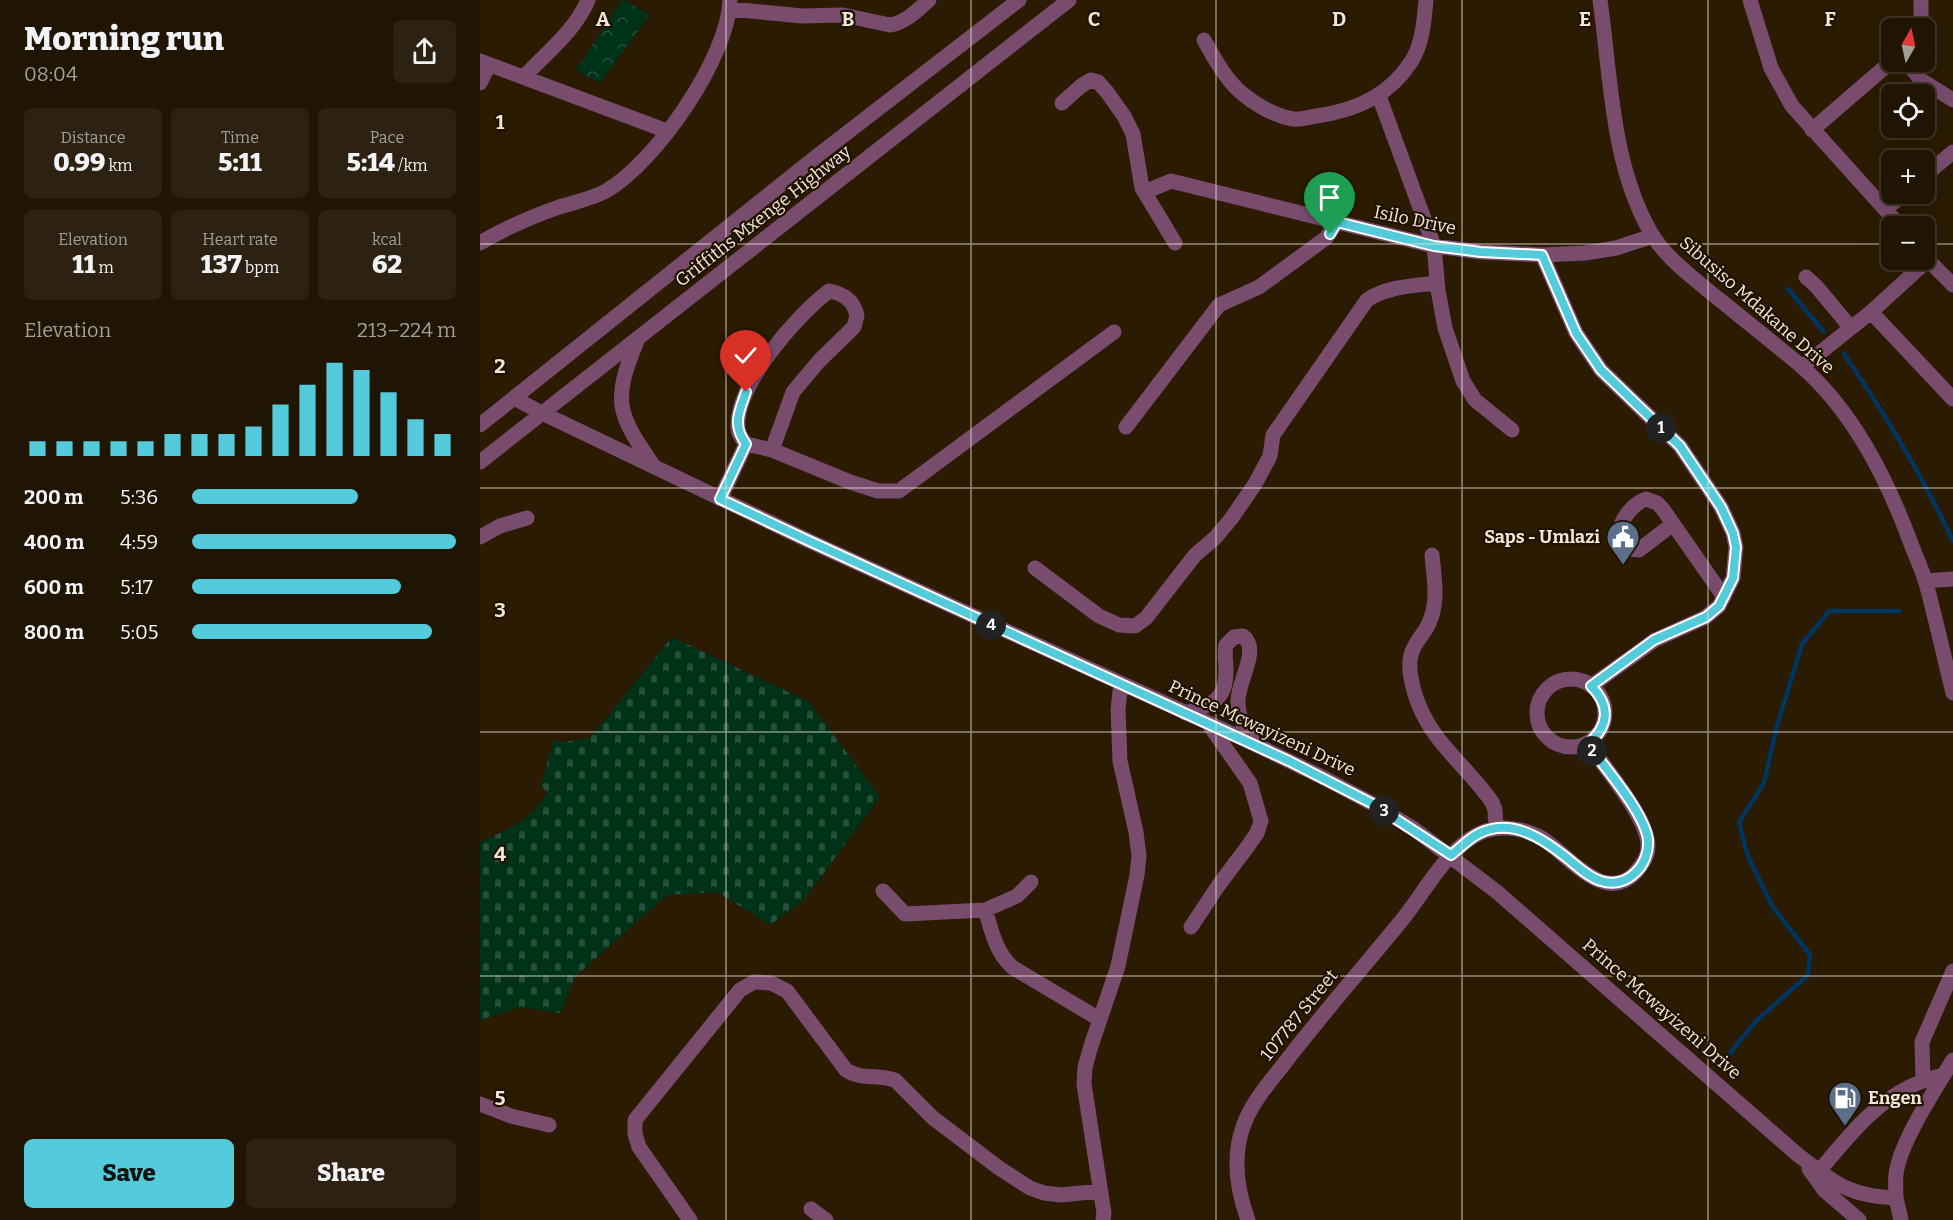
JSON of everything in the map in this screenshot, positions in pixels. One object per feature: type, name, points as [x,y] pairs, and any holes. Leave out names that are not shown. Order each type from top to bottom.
[{"type":"street","points":[[524,77],[572,27],[588,0]]},
{"type":"street","points":[[480,243],[518,223],[607,190],[635,167],[667,132],[706,74],[730,4],[802,16],[843,15],[890,25],[904,20],[929,0]]},
{"type":"street","name":"Griffiths Mxenge Highway","points":[[480,425],[817,156],[1019,0]]},
{"type":"street","name":"Griffiths Mxenge Highway","points":[[480,462],[1068,0]]},
{"type":"street","points":[[1204,40],[1222,71],[1243,95],[1268,110],[1295,119],[1336,114],[1379,96],[1412,61],[1423,33],[1426,0]]},
{"type":"street","name":"Sibusiso Mdakane Drive","points":[[1599,0],[1609,84],[1619,139],[1639,210],[1653,236],[1677,264],[1802,367],[1829,395],[1859,435],[1900,514],[1925,581],[1953,693]]},
{"type":"street","points":[[1749,0],[1771,68],[1792,106],[1891,216]]},
{"type":"street","points":[[1921,0],[1921,18]]},
{"type":"street","points":[[480,82],[485,63],[667,132]]},
{"type":"street","points":[[1812,130],[1881,70]]},
{"type":"street","points":[[1914,72],[1921,80],[1953,100]]},
{"type":"street","points":[[1062,103],[1091,80],[1098,82],[1107,92],[1133,134],[1138,171],[1144,192],[1174,243]]},
{"type":"street","points":[[1379,96],[1434,246],[1437,283],[1445,328],[1463,381],[1475,400],[1512,430]]},
{"type":"street","points":[[1935,167],[1953,152]]},
{"type":"street","name":"Isilo Drive","points":[[1144,192],[1171,182],[1434,246],[1481,252],[1542,255],[1585,253],[1616,248],[1653,236]]},
{"type":"street","points":[[1885,209],[1891,204]]},
{"type":"street","points":[[1126,427],[1219,305],[1259,287],[1326,238],[1337,222]]},
{"type":"street","points":[[1542,255],[1576,333],[1601,370],[1680,446],[1721,507],[1733,533],[1736,547],[1733,578],[1719,606],[1706,617],[1654,640],[1591,686]]},
{"type":"street","points":[[1935,267],[1953,285]]},
{"type":"street","points":[[1802,367],[1871,312],[1914,270]]},
{"type":"street","points":[[1806,277],[1851,328]]},
{"type":"street","points":[[1035,568],[1098,616],[1119,625],[1135,626],[1146,618],[1195,555],[1215,538],[1255,484],[1270,456],[1273,435],[1368,300],[1388,290],[1437,283]]},
{"type":"street","points":[[772,450],[793,392],[819,361],[854,327],[856,310],[843,294],[829,291],[782,336],[766,360],[746,392],[739,413],[738,430],[746,444],[772,450],[878,491],[899,491],[1113,332]]},
{"type":"street","points":[[1871,312],[1953,399]]},
{"type":"street","points":[[638,338],[622,383],[621,402],[624,418],[631,432],[654,467]]},
{"type":"street","name":"Prince Mcwayizeni Drive","points":[[514,398],[720,499],[1208,723],[1373,804],[1451,855],[1497,892],[1819,1171],[1835,1183],[1852,1191],[1872,1197],[1896,1198]]},
{"type":"street","points":[[720,499],[746,444]]},
{"type":"street","points":[[480,537],[500,526],[527,518]]},
{"type":"street","points":[[1673,524],[1724,597]]},
{"type":"street","points":[[1432,555],[1436,597],[1429,623],[1414,644],[1410,664],[1412,682],[1424,720],[1492,802],[1496,828],[1514,829],[1536,836],[1590,876],[1600,881],[1619,882],[1635,873],[1646,858],[1648,849],[1646,830],[1588,744]]},
{"type":"street","points":[[1925,581],[1952,577]]},
{"type":"street","points":[[1185,713],[1207,707],[1217,700],[1224,690],[1227,675],[1226,645],[1234,637],[1244,636],[1250,643],[1251,649],[1240,683],[1237,699],[1238,713],[1255,745]]},
{"type":"street","points":[[1569,679],[1591,686],[1599,694],[1604,704],[1606,716],[1603,727],[1588,744],[1577,747],[1556,744],[1540,728],[1537,717],[1542,696],[1558,682],[1569,679]]},
{"type":"street","points":[[1103,1220],[1104,1212],[1084,1084],[1085,1067],[1118,966],[1139,856],[1120,761],[1118,709],[1121,683]]},
{"type":"street","points":[[1191,927],[1252,841],[1261,821],[1250,783],[1208,723]]},
{"type":"street","name":"107787 Street","points":[[1248,1220],[1238,1186],[1236,1168],[1240,1135],[1251,1106],[1406,915],[1451,855],[1477,834],[1496,828]]},
{"type":"street","points":[[883,891],[905,914],[985,910],[1017,896],[1031,882]]},
{"type":"street","points":[[985,910],[997,950],[1003,959],[1012,967],[1099,1019]]},
{"type":"street","points":[[1923,1079],[1922,1042],[1953,971]]},
{"type":"street","points":[[690,1220],[639,1147],[635,1134],[635,1120],[740,990],[754,982],[771,983],[787,991],[846,1070],[853,1075],[887,1077],[895,1080],[933,1118],[999,1168],[1030,1188],[1061,1195],[1100,1191]]},
{"type":"street","points":[[1901,1220],[1896,1198],[1896,1174],[1902,1152],[1953,1060]]},
{"type":"street","points":[[1819,1171],[1877,1107],[1923,1079],[1944,1075]]},
{"type":"street","points":[[480,1104],[511,1116],[549,1125]]},
{"type":"street","points":[[1798,1155],[1824,1190],[1859,1220]]},
{"type":"street","points":[[811,1209],[826,1220]]},
{"type":"green space","points":[[622,0],[650,15],[600,83],[576,70]]},
{"type":"green space","points":[[672,637],[809,702],[880,797],[803,901],[770,925],[717,892],[667,895],[575,977],[560,1013],[520,1007],[480,1020],[480,842],[518,823],[534,810],[547,792],[541,786],[554,740],[563,742],[590,738]]},
{"type":"waterway","points":[[1788,289],[1824,332]]},
{"type":"waterway","points":[[1844,354],[1902,445],[1953,541]]},
{"type":"waterway","points":[[1730,1053],[1756,1021],[1808,975],[1810,955],[1772,906],[1747,854],[1739,822],[1764,783],[1776,729],[1802,644],[1829,611],[1900,611]]},
{"type":"place","name":"Saps - Umlazi","points":[[1623,566]]},
{"type":"place","name":"Engen","points":[[1845,1127]]},
{"type":"route","points":[[746,392],[739,413],[738,430],[746,444],[720,499],[1326,779],[1373,804],[1451,855],[1477,834],[1486,830],[1514,829],[1545,840],[1590,876],[1600,881],[1609,883],[1627,879],[1635,873],[1646,858],[1648,839],[1639,817],[1588,744],[1603,727],[1606,716],[1599,694],[1591,686],[1654,640],[1706,617],[1719,606],[1733,578],[1736,547],[1733,533],[1721,507],[1680,446],[1601,370],[1576,333],[1542,255],[1516,255],[1434,246],[1337,222],[1330,234]]}]
